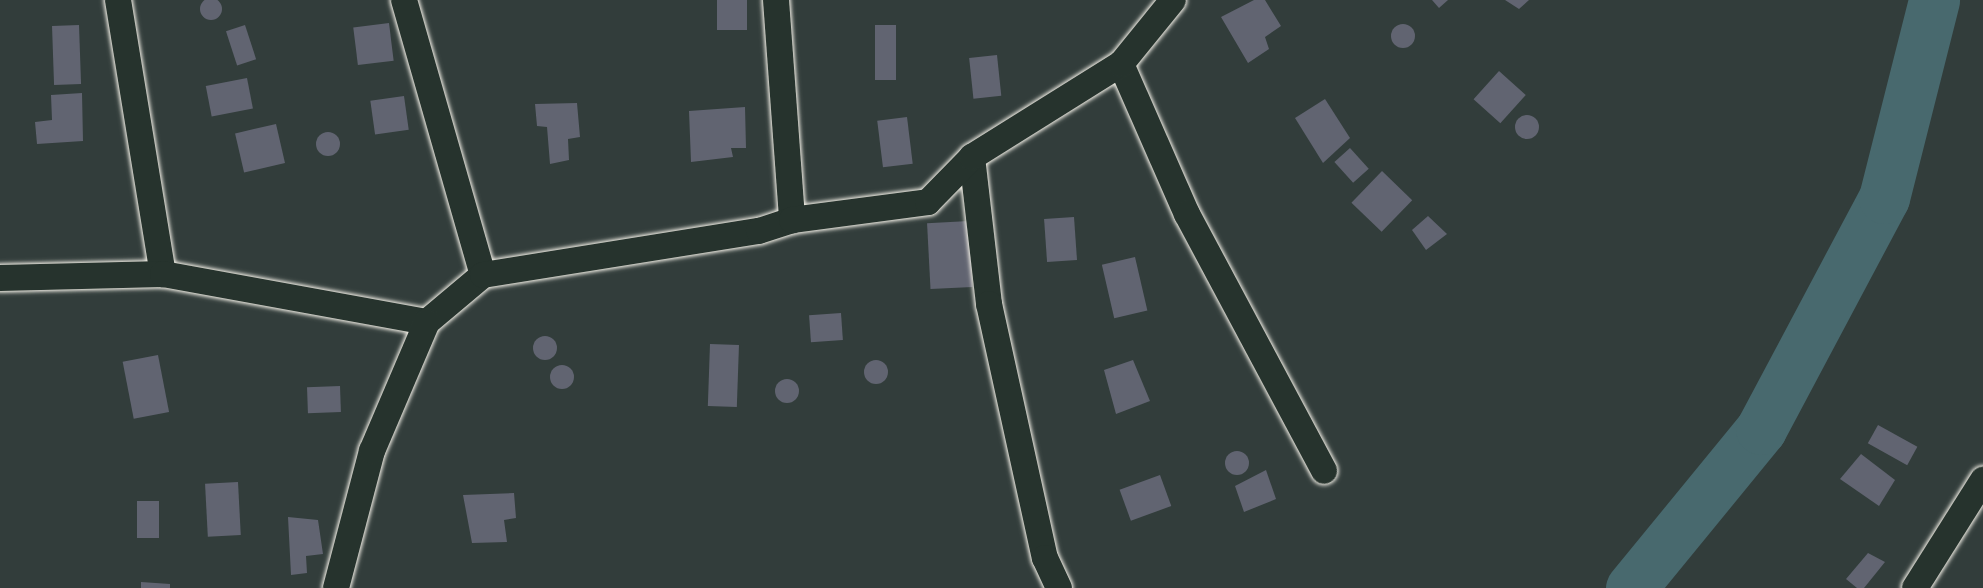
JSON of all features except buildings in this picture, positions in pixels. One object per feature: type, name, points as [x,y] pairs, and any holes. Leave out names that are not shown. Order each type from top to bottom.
[{"type":"street","points":[[118,0],[163,274]]},
{"type":"street","points":[[404,0],[483,275]]},
{"type":"street","points":[[776,0],[792,220]]},
{"type":"street","points":[[336,588],[372,451],[427,322],[483,275],[759,231],[792,220],[928,202],[972,157],[1121,64],[1173,0]]},
{"type":"street","points":[[1121,64],[1186,214],[1324,471]]},
{"type":"street","points":[[972,157],[989,304],[1046,558],[1059,588]]},
{"type":"street","points":[[0,278],[163,274],[427,322]]},
{"type":"street","points":[[1914,588],[1983,480]]},
{"type":"waterway","points":[[1631,588],[1761,429],[1884,198],[1934,0]]}]
